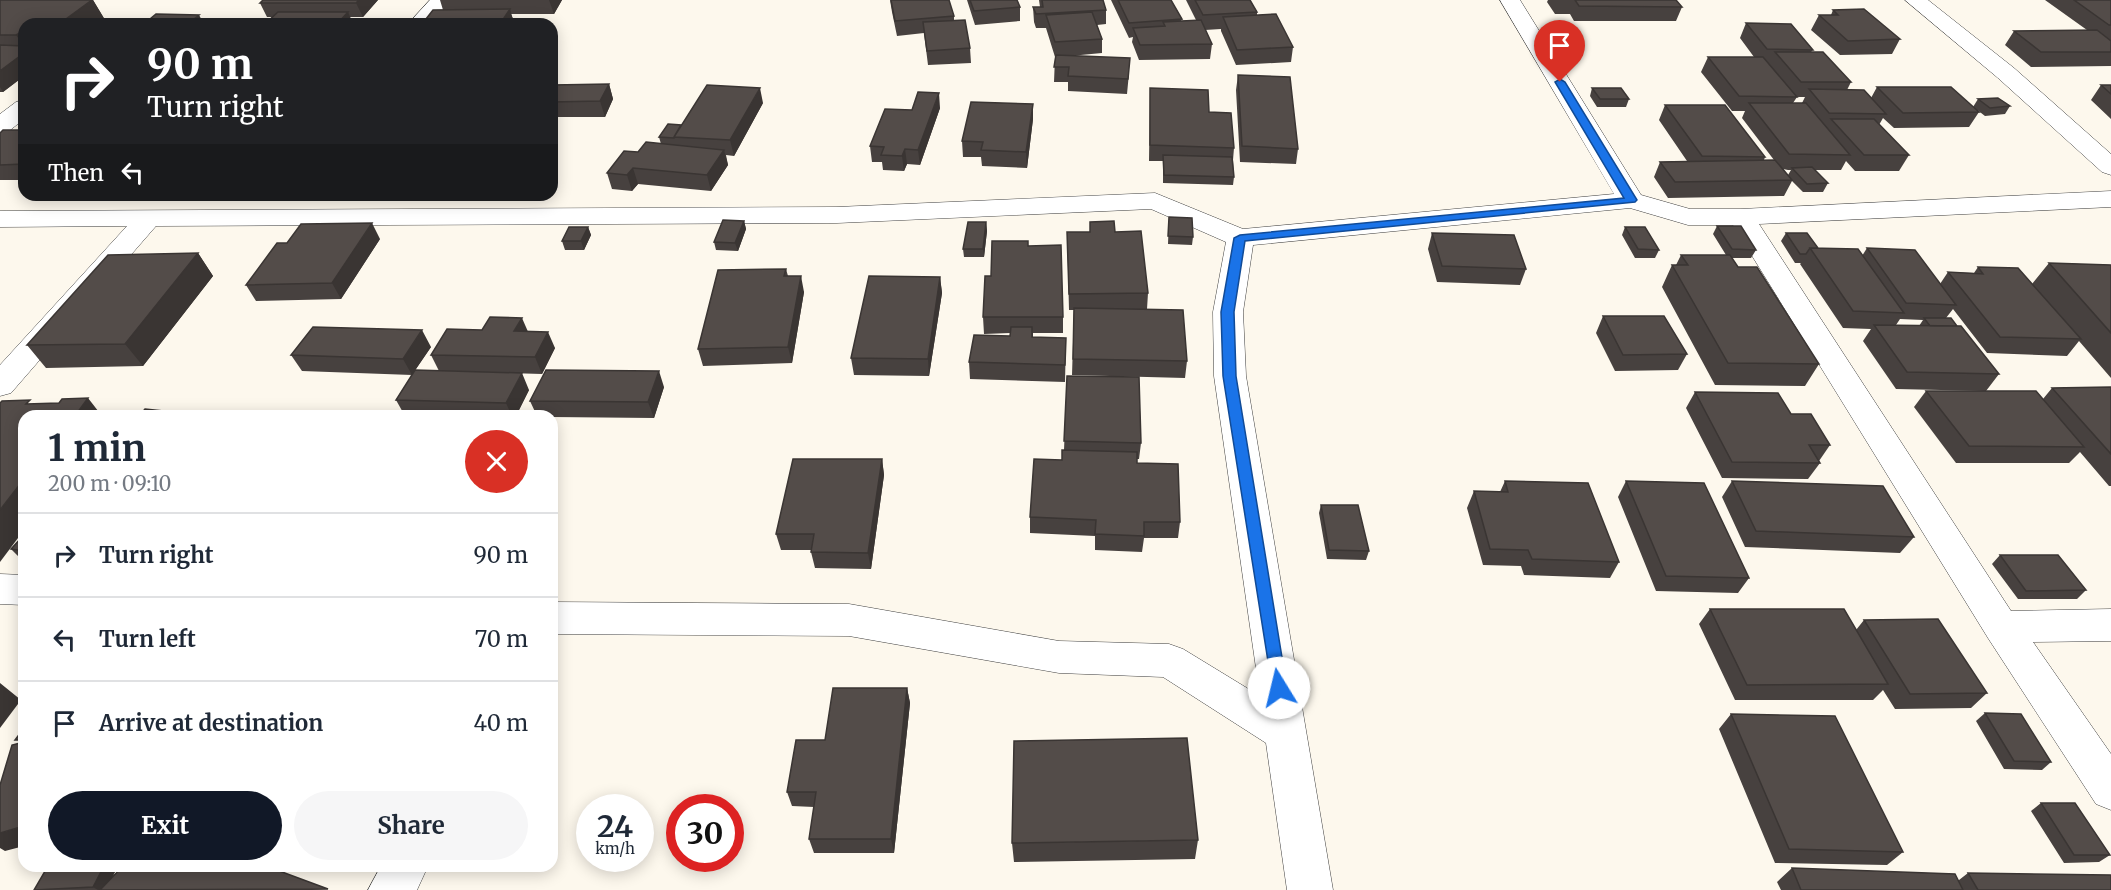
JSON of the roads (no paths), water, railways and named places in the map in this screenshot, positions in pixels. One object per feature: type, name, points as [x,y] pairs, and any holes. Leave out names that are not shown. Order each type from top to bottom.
[{"type":"street","points":[[425,18],[442,0]]},
{"type":"street","points":[[1510,0],[1631,200]]},
{"type":"street","points":[[1915,0],[2006,74],[2111,167]]},
{"type":"street","points":[[0,126],[18,112]]},
{"type":"street","points":[[0,219],[837,215],[1155,201],[1240,238],[1631,200],[1689,217],[1741,217],[2111,200]]},
{"type":"street","points":[[227,218],[244,201]]},
{"type":"street","points":[[1741,217],[2001,627],[2111,790]]},
{"type":"street","points":[[0,385],[149,218]]},
{"type":"street","points":[[1240,238],[1227,312],[1230,376],[1310,890]]},
{"type":"street","points":[[0,589],[18,590]]},
{"type":"street","points":[[558,624],[849,620],[1059,657],[1169,662],[1286,733]]},
{"type":"street","points":[[2001,627],[2111,625]]},
{"type":"street","points":[[391,890],[402,872]]}]
